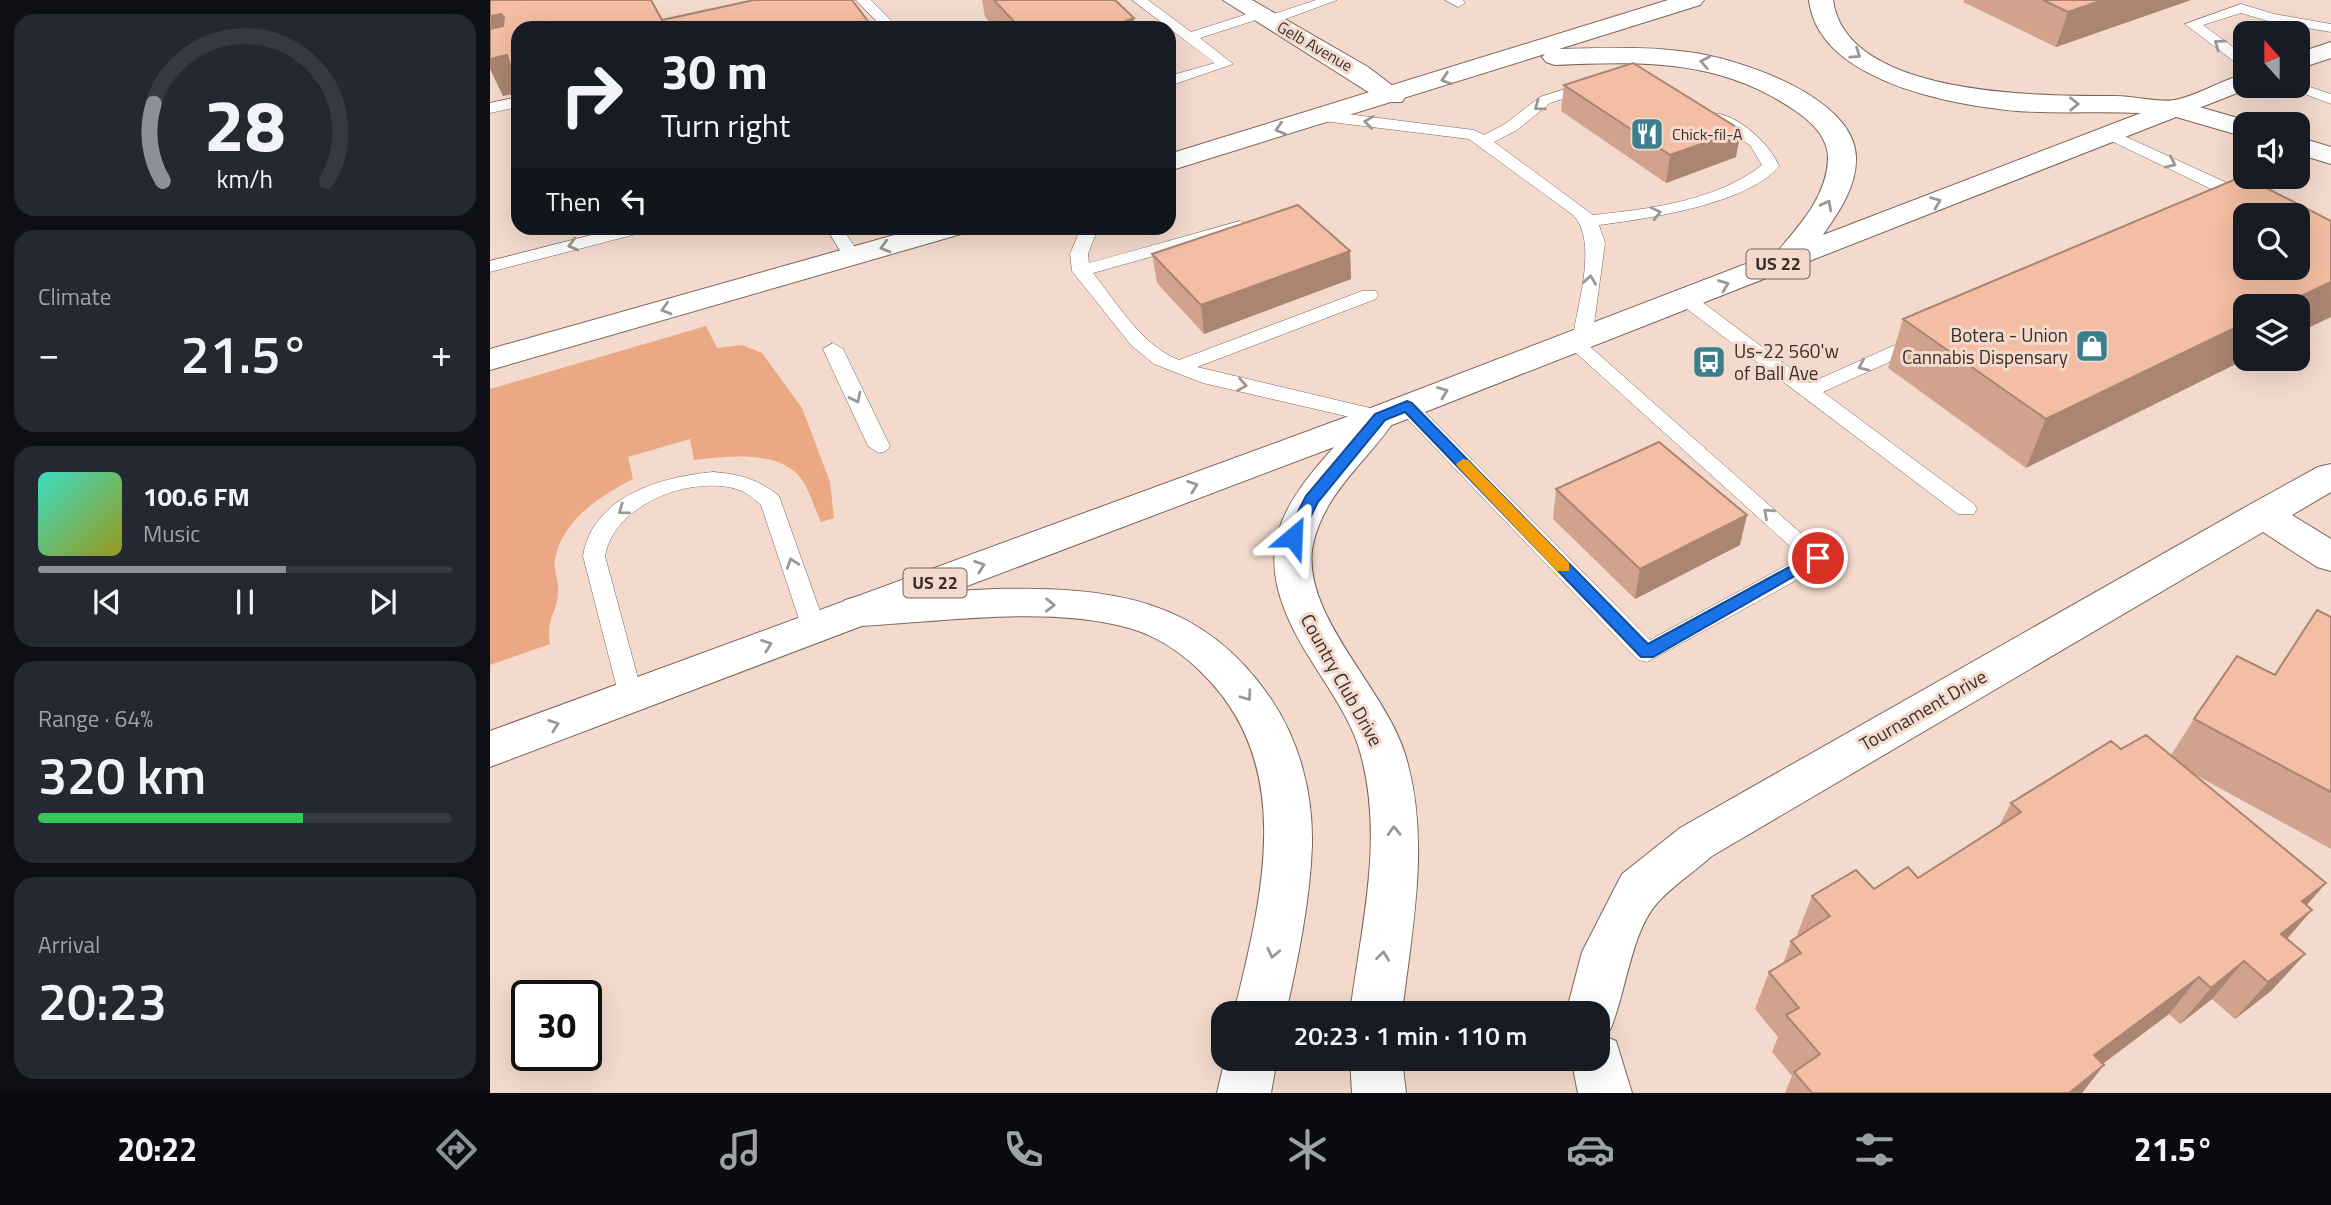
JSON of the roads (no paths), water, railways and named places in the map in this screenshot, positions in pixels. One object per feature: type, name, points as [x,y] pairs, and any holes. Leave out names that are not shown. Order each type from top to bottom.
[{"type":"main road","name":"Gelb Avenue","points":[[1235,0],[1393,96]]},
{"type":"main road","points":[[1176,161],[1393,96],[1692,0]]},
{"type":"main road","points":[[1821,0],[1823,20],[1850,51],[1885,71],[1928,88],[2002,102],[2124,103],[2175,108],[2233,126]]},
{"type":"main road","points":[[2310,57],[2331,49]]},
{"type":"main road","points":[[1509,59],[1634,55],[1685,58],[1753,75],[1806,105],[1830,127],[1842,149],[1842,160],[1838,183],[1822,214],[1787,260]]},
{"type":"main road","name":"US 22","points":[[490,749],[1578,341],[2233,86]]},
{"type":"main road","points":[[2310,149],[2331,156]]},
{"type":"main road","points":[[492,354],[926,235]]},
{"type":"main road","name":"Country Club Drive","points":[[1377,1001],[1394,861],[1390,785],[1370,723],[1298,599],[1290,555],[1293,537],[1311,500],[1393,411]]},
{"type":"main road","name":"Tournament Drive","points":[[1595,1001],[1607,952],[1639,889],[1696,842],[2331,476]]},
{"type":"main road","points":[[2262,514],[2331,557]]},
{"type":"main road","points":[[859,611],[1016,605],[1091,607],[1128,613],[1156,623],[1207,651],[1227,671],[1263,720],[1276,748],[1284,780],[1289,817],[1286,892],[1263,1001]]},
{"type":"main road","points":[[1244,1093],[1249,1071]]},
{"type":"main road","points":[[1377,1071],[1379,1093]]},
{"type":"main road","points":[[1600,1071],[1605,1093]]},
{"type":"lane","points":[[863,0],[884,21]]},
{"type":"lane","points":[[1139,0],[1168,21]]},
{"type":"lane","points":[[1190,37],[1329,0]]},
{"type":"lane","points":[[2233,54],[2192,24],[2241,8],[2289,21]]},
{"type":"lane","points":[[2310,24],[2331,28]]},
{"type":"lane","points":[[1176,27],[1226,64],[1176,79]]},
{"type":"lane","points":[[1484,141],[1517,123],[1545,100],[1604,83]]},
{"type":"lane","points":[[2310,92],[2331,99]]},
{"type":"lane","points":[[490,108],[511,104]]},
{"type":"lane","points":[[1589,221],[1664,212],[1752,181],[1771,166],[1770,159],[1754,140],[1700,112]]},
{"type":"lane","points":[[1086,235],[1079,254],[1081,271],[1147,351],[1176,368],[1210,379],[1393,411],[1647,653],[1818,558],[1578,341],[1596,243],[1589,221],[1570,204],[1484,141],[1458,132],[1323,116]]},
{"type":"lane","points":[[2109,134],[2250,198],[2218,208]]},
{"type":"lane","points":[[1081,271],[1255,222]]},
{"type":"lane","points":[[490,267],[611,235]]},
{"type":"lane","points":[[838,235],[852,256]]},
{"type":"lane","points":[[1176,368],[1369,295]]},
{"type":"lane","points":[[1686,299],[1966,509]]},
{"type":"lane","points":[[1808,391],[1945,330]]},
{"type":"lane","points":[[833,349],[879,446]]},
{"type":"lane","points":[[630,696],[594,556],[597,540],[608,523],[638,500],[662,491],[703,479],[726,478],[748,482],[761,489],[771,501],[814,628]]},
{"type":"place","name":"Chick-fil-A","points":[[1647,134]]},
{"type":"place","name":"Botera - Union Cannabis Dispensary","points":[[2092,346]]},
{"type":"place","name":"Us-22 560'w of Ball Ave","points":[[1709,362]]}]
